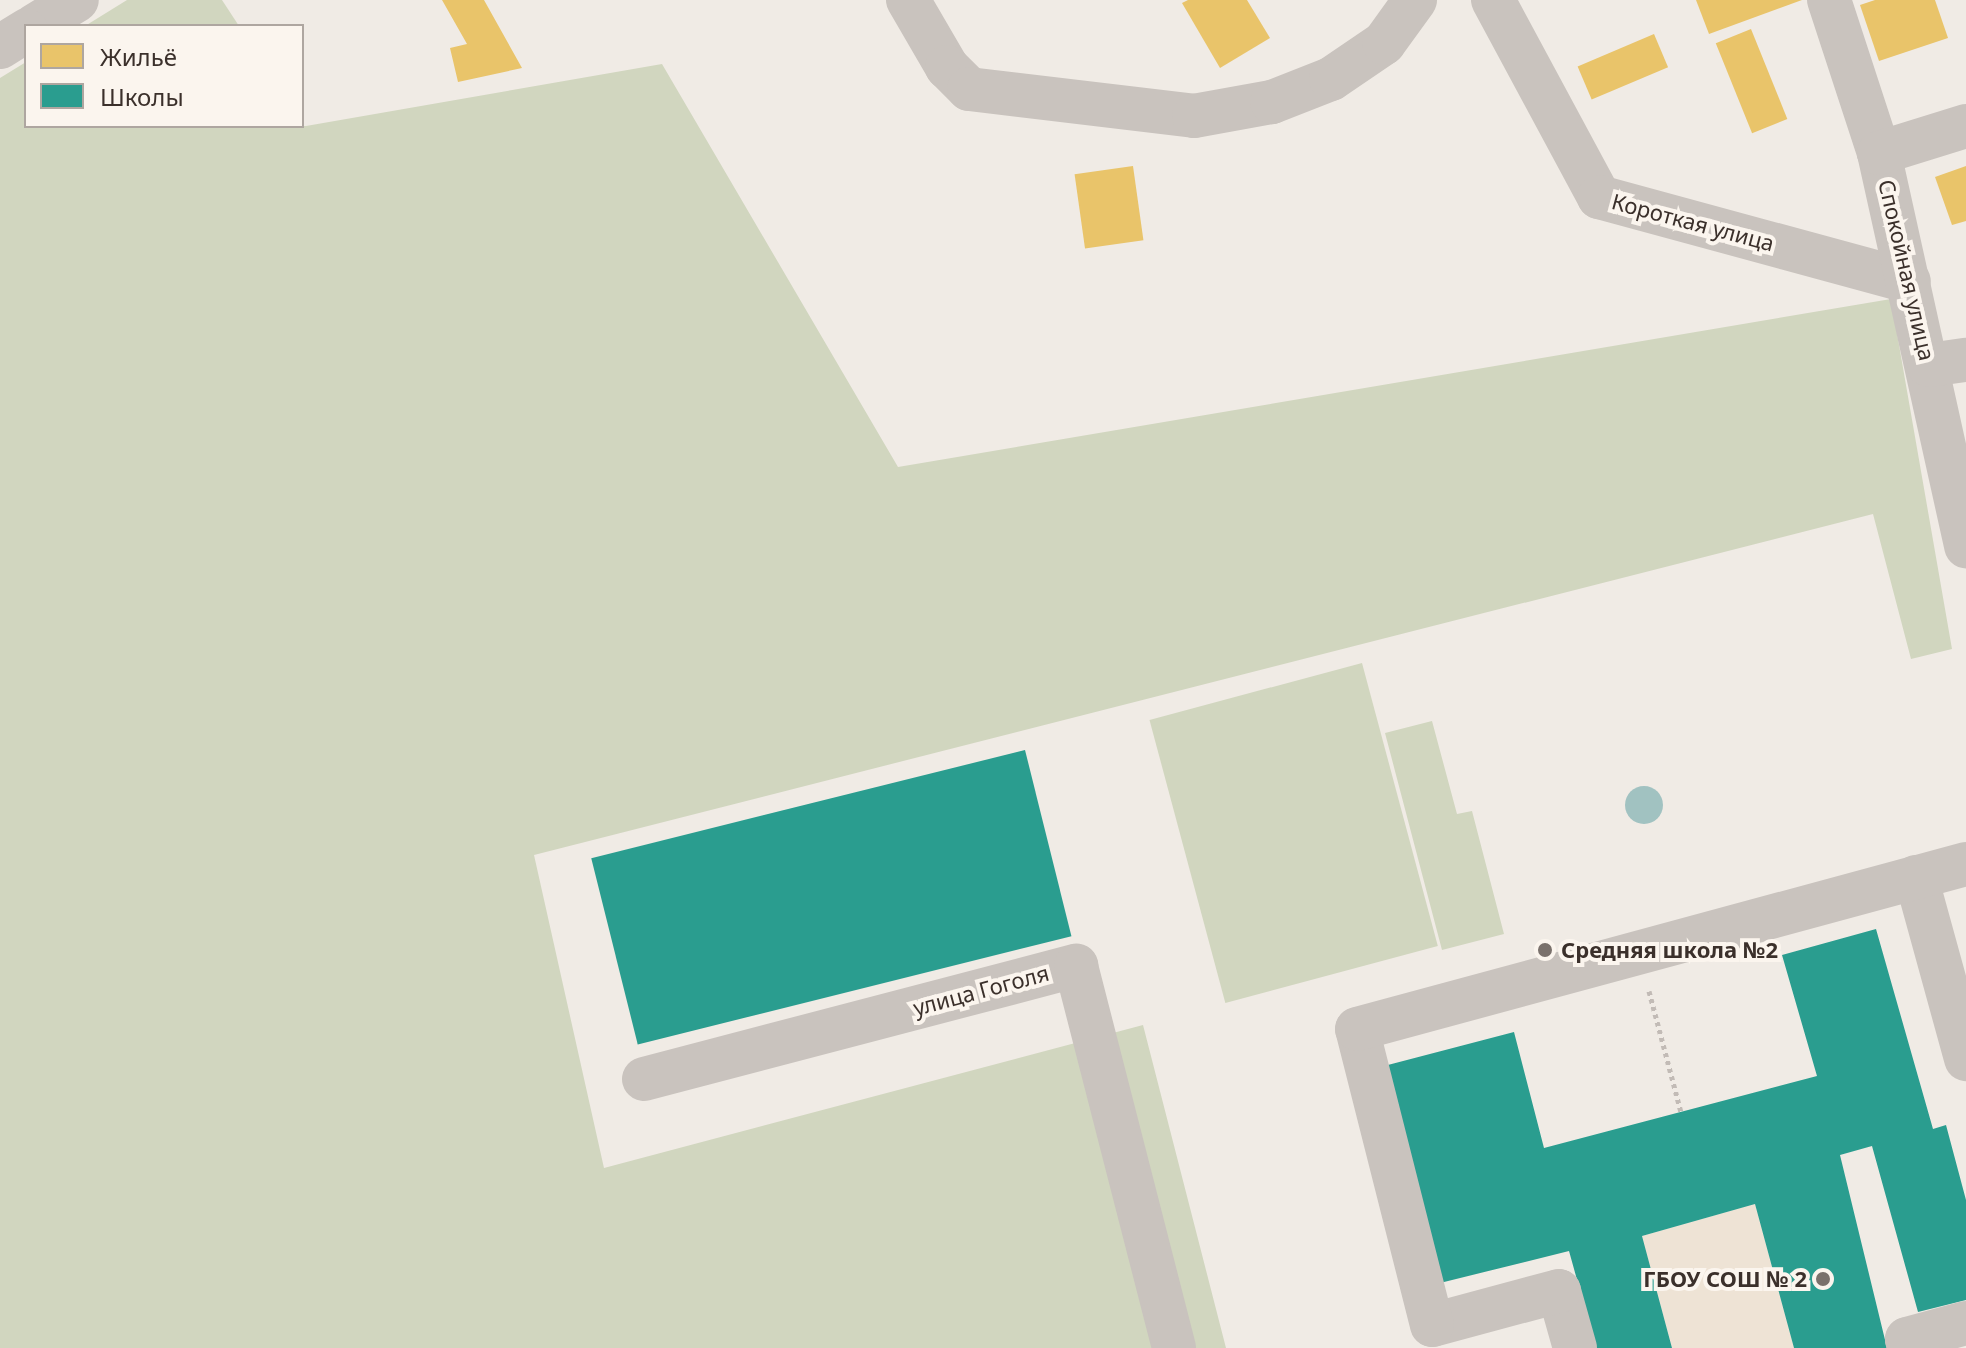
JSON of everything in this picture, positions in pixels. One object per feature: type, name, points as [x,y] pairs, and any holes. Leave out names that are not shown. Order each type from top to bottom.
[{"type":"street","points":[[37,24],[77,0]]},
{"type":"street","points":[[908,0],[947,67],[969,89],[1194,116],[1272,102],[1331,79],[1384,43],[1415,0]]},
{"type":"street","name":"Короткая улица","points":[[1493,0],[1599,197],[1909,281]]},
{"type":"street","name":"Спокойная улица","points":[[1829,0],[1879,153],[1909,281],[1948,362],[1966,546]]},
{"type":"street","points":[[0,47],[24,32]]},
{"type":"street","points":[[1879,153],[1966,126]]},
{"type":"street","points":[[1575,1348],[1559,1291],[1432,1325],[1357,1029],[1966,864]]},
{"type":"street","points":[[1916,877],[1966,1059]]},
{"type":"street","name":"улица Гоголя","points":[[644,1079],[1076,966],[1174,1348]]},
{"type":"street","points":[[1909,1348],[1907,1339],[1966,1323]]},
{"type":"path","points":[[1639,952],[1681,1112]]},
{"type":"green space","points":[[127,0],[222,0],[238,24],[88,24]]},
{"type":"green space","points":[[24,63],[24,128],[304,128],[662,64],[898,467],[1891,299],[1952,649],[1911,659],[1873,514],[534,855],[604,1168],[1143,1025],[1226,1348],[0,1348],[0,78]]},
{"type":"green space","points":[[1362,663],[1438,946],[1225,1003],[1149,720]]},
{"type":"green space","points":[[1432,721],[1457,814],[1472,811],[1504,934],[1442,950],[1385,733]]},
{"type":"shaded area","points":[[1755,1204],[1794,1348],[1672,1348],[1642,1236]]},
{"type":"water","points":[[1644,786],[1657,792],[1663,805],[1657,818],[1644,824],[1631,818],[1625,805],[1631,792]]},
{"type":"building: Жильё","points":[[442,0],[484,0],[522,68],[458,82],[450,48],[467,44]]},
{"type":"building: Жильё","points":[[1188,0],[1247,0],[1270,38],[1220,68],[1182,3]]},
{"type":"building: Жильё","points":[[1696,0],[1802,0],[1709,34]]},
{"type":"building: Жильё","points":[[1875,0],[1935,0],[1948,38],[1879,61],[1860,5]]},
{"type":"building: Жильё","points":[[1751,29],[1787,119],[1752,133],[1716,43]]},
{"type":"building: Жильё","points":[[1654,34],[1668,67],[1592,100],[1578,66]]},
{"type":"building: Жильё","points":[[1133,166],[1143,240],[1085,248],[1075,174]]},
{"type":"building: Жильё","points":[[1966,166],[1966,221],[1952,225],[1935,177]]},
{"type":"building: Школы","points":[[1025,750],[1071,936],[638,1044],[591,858]]},
{"type":"building: Школы","points":[[1876,929],[1933,1129],[1946,1125],[1966,1200],[1966,1300],[1918,1312],[1872,1146],[1840,1155],[1887,1348],[1794,1348],[1755,1204],[1642,1236],[1672,1348],[1596,1348],[1569,1251],[1440,1283],[1384,1066],[1514,1032],[1544,1148],[1817,1076],[1782,955]]},
{"type":"place","name":"Средняя школа №2","points":[[1545,950]]},
{"type":"place","name":"ГБОУ СОШ № 2","points":[[1823,1279]]}]
